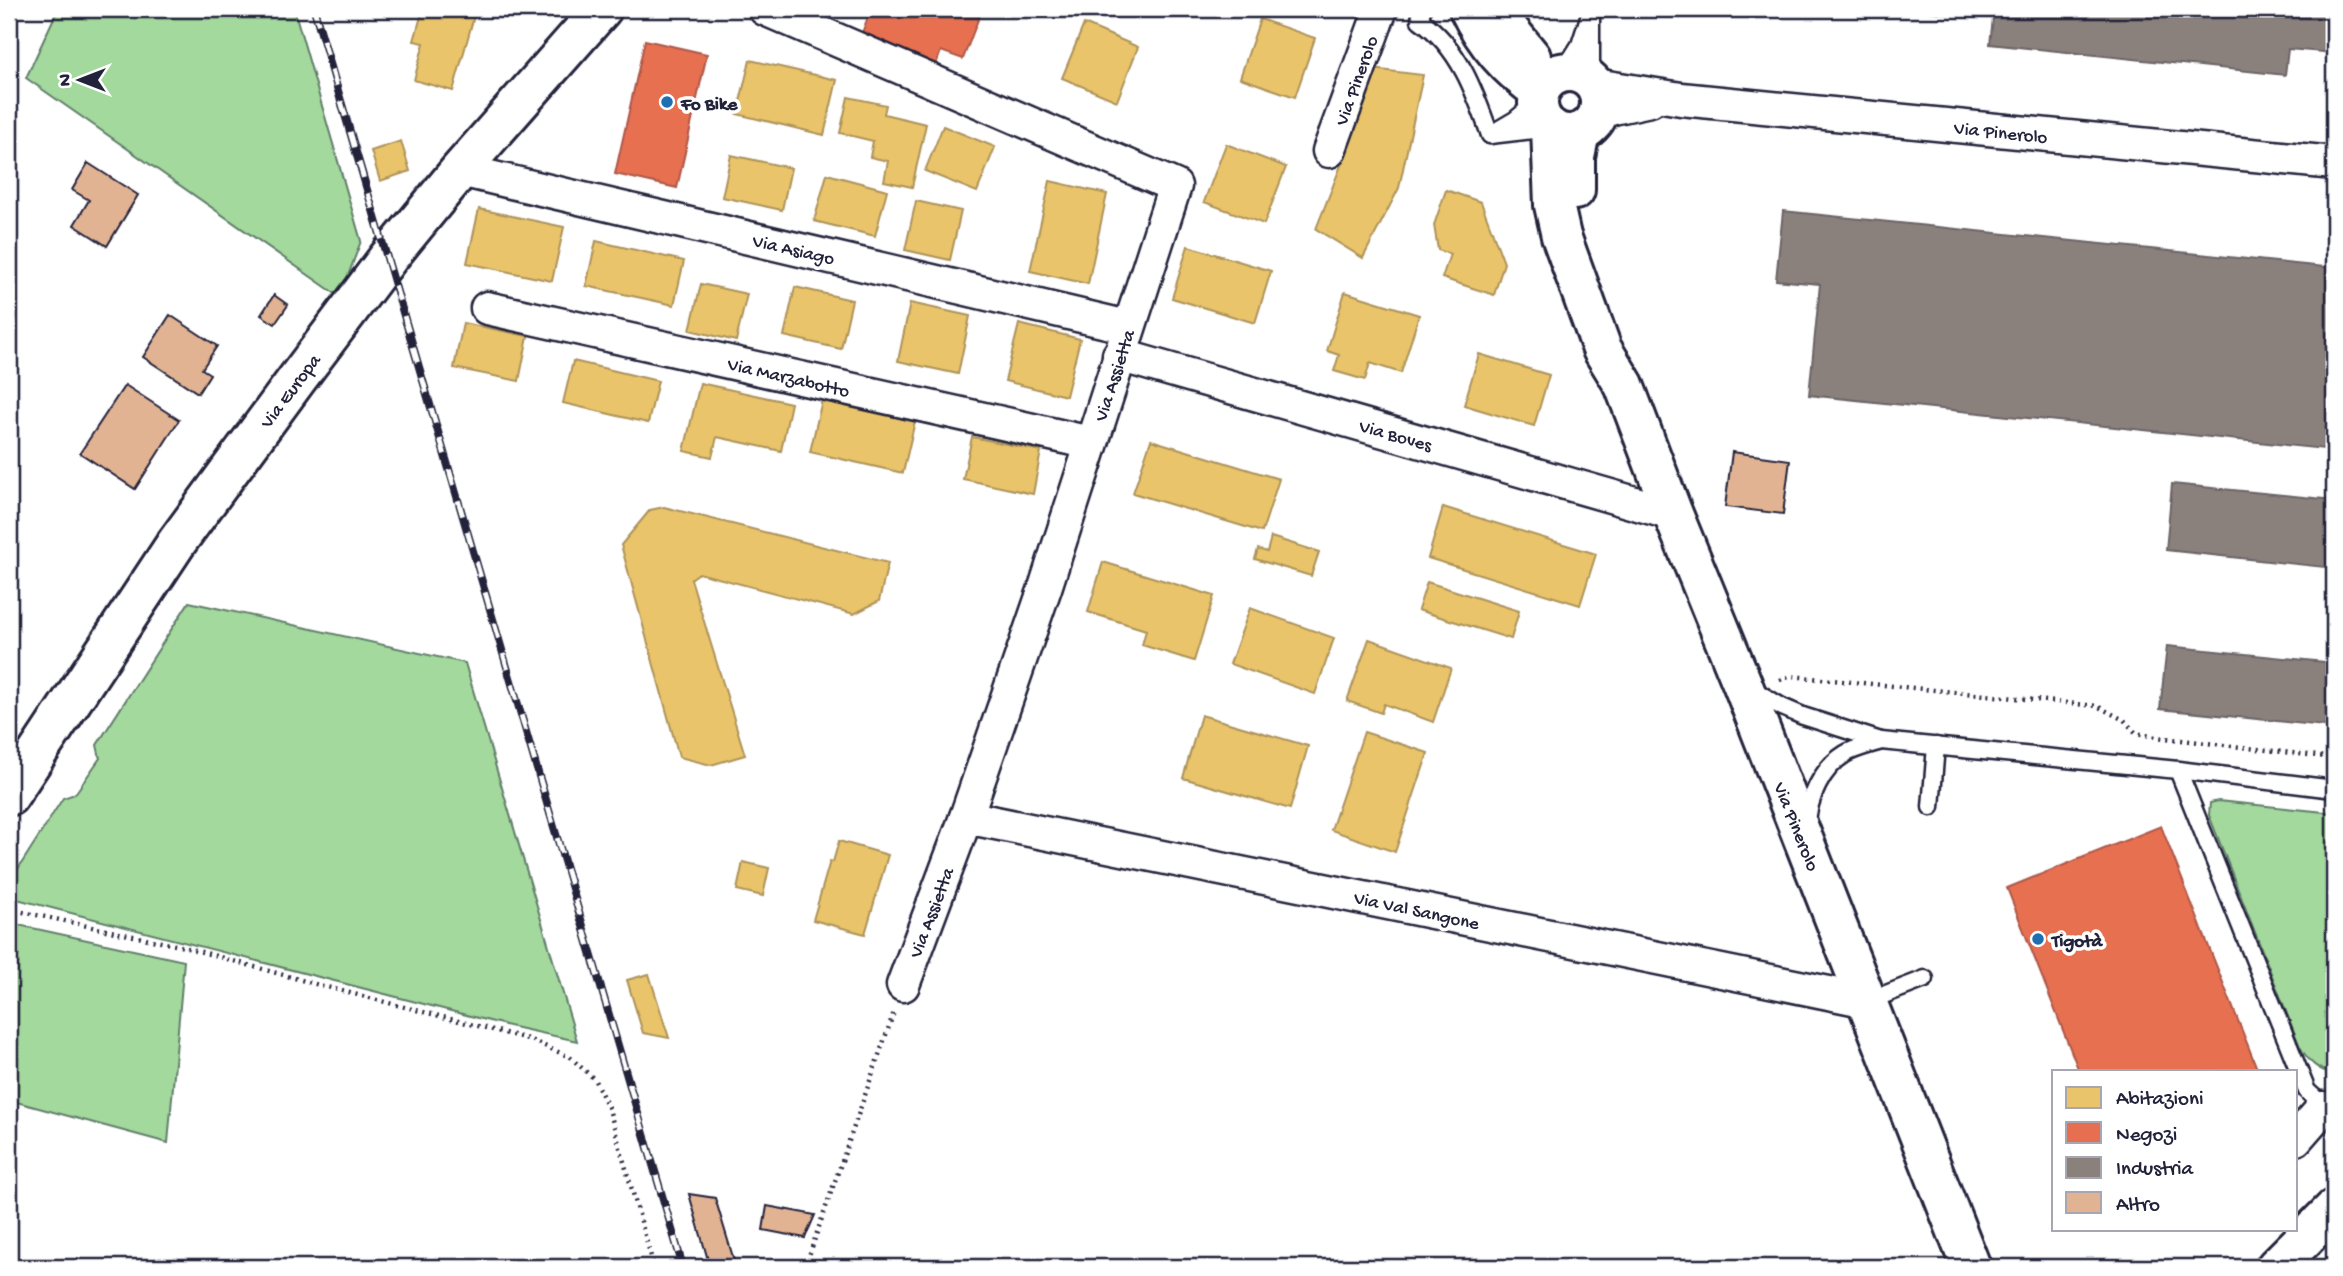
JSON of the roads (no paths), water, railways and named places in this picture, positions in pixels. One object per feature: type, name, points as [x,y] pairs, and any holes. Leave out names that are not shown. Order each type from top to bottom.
[{"type":"main road","name":"Via Europa","points":[[9,796],[177,542],[372,280],[460,170],[602,9]]},
{"type":"main road","points":[[1469,9],[1476,24],[1516,74],[1568,97]]},
{"type":"main road","points":[[1500,9],[1509,30],[1524,50],[1568,97]]},
{"type":"main road","name":"Via Pinerolo","points":[[1568,97],[1575,156],[1575,194],[1581,222],[1613,314],[1624,385],[1673,514],[1759,682],[1806,848],[1972,1267]]},
{"type":"main road","points":[[2276,1267],[2334,1209]]},
{"type":"street","name":"Via Assietta","points":[[765,9],[1175,186],[1045,588],[966,817],[903,985]]},
{"type":"street","name":"Via Pinerolo","points":[[1329,151],[1381,9]]},
{"type":"street","name":"Via Pinerolo","points":[[1568,97],[1637,102],[1669,98],[2334,163]]},
{"type":"street","name":"Via Asiago","points":[[460,170],[1124,341]]},
{"type":"street","name":"Via Marzabotto","points":[[487,308],[1091,443]]},
{"type":"street","name":"Via Boves","points":[[1124,341],[1673,514]]},
{"type":"street","name":"Via Val Sangone","points":[[966,817],[1868,1001]]},
{"type":"street","points":[[2298,1137],[2328,1111]]},
{"type":"lane","points":[[1422,9],[1420,20],[1434,30],[1459,60],[1490,135]]},
{"type":"lane","points":[[1490,135],[1568,97],[1591,10]]},
{"type":"lane","points":[[1568,97],[1591,10]]},
{"type":"lane","points":[[1490,135],[1515,120],[1568,97]]},
{"type":"lane","points":[[1759,682],[1782,707],[1881,741],[2178,770],[2334,789]]},
{"type":"lane","points":[[1806,848],[1807,809],[1818,782],[1844,754],[1881,741]]},
{"type":"lane","points":[[1931,807],[1936,746]]},
{"type":"lane","points":[[2178,770],[2298,1070]]},
{"type":"lane","points":[[1868,1001],[1925,979]]},
{"type":"lane","points":[[2298,1071],[2306,1091],[2328,1111]]},
{"type":"railway","points":[[314,9],[683,1267]]},
{"type":"place","name":"Fo Bike","points":[[667,102]]},
{"type":"place","name":"Tigotà","points":[[2038,939]]}]
